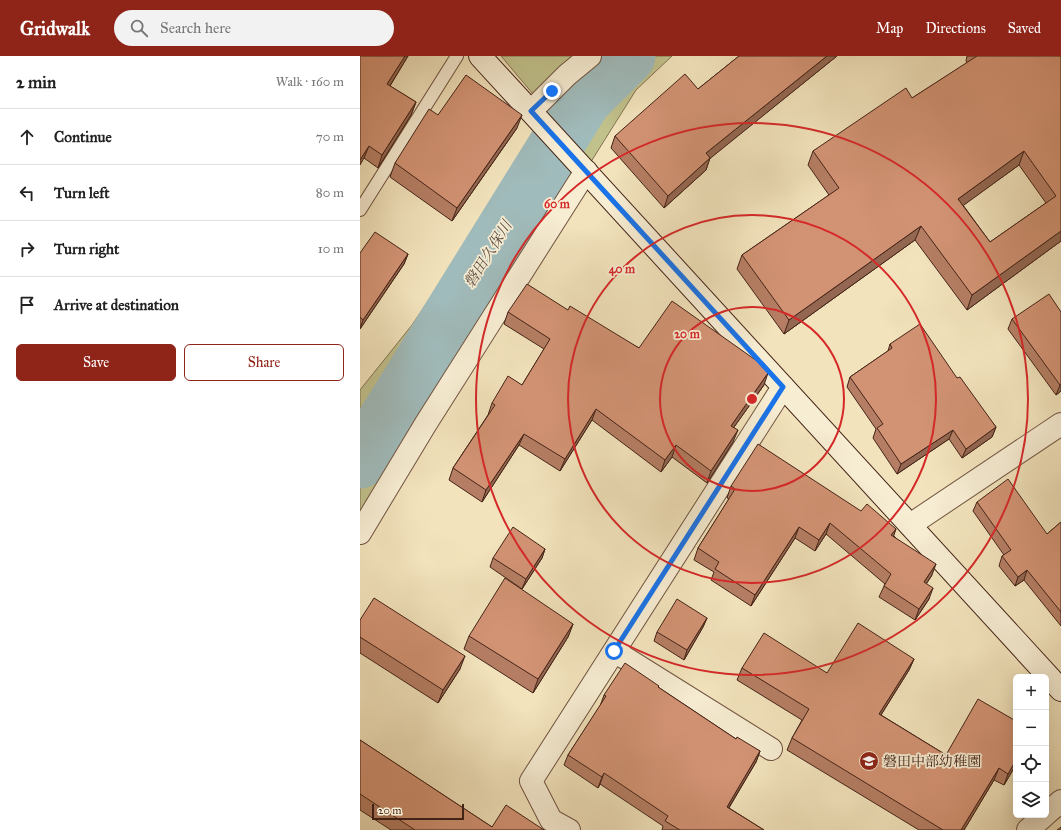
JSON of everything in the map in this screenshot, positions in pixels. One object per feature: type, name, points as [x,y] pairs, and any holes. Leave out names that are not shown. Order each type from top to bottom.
[{"type":"street","points":[[480,56],[1061,690]]},
{"type":"street","points":[[538,118],[567,75],[590,56]]},
{"type":"street","points":[[360,533],[582,167]]},
{"type":"street","points":[[568,830],[551,820],[531,781],[783,387]]},
{"type":"street","points":[[910,526],[1061,424]]},
{"type":"street","points":[[614,651],[771,749]]},
{"type":"street","points":[[1049,812],[1061,801]]},
{"type":"street","points":[[1028,830],[1042,818]]},
{"type":"lane","points":[[360,210],[458,56]]},
{"type":"green space","points":[[501,56],[586,56],[552,91],[533,94]]},
{"type":"green space","points":[[600,56],[672,56],[636,90],[496,313],[360,535],[360,390],[412,325],[556,110]]},
{"type":"water","points":[[409,381],[360,467],[360,450]]},
{"type":"building","points":[[360,56],[405,56],[387,84],[416,102],[382,155],[369,146],[360,160]]},
{"type":"building","points":[[739,56],[827,56],[706,153],[710,158],[668,196],[615,136],[685,74],[698,89]]},
{"type":"building","points":[[977,56],[1061,56],[1061,231],[972,295],[921,226],[789,320],[742,255],[839,188],[813,151],[906,88],[912,98]],"holes":[[[1024,151],[1056,196],[990,242],[958,199]]]},
{"type":"building","points":[[466,75],[522,115],[457,208],[395,163],[429,109],[438,115]]},
{"type":"building","points":[[375,232],[408,254],[363,320],[360,317],[360,253]]},
{"type":"building","points":[[527,284],[568,310],[570,306],[639,348],[672,301],[757,361],[768,373],[731,426],[738,430],[711,471],[676,445],[665,460],[596,409],[565,459],[524,434],[486,490],[453,468],[495,405],[492,403],[508,376],[522,385],[550,339],[508,312]]},
{"type":"building","points":[[1049,294],[1061,312],[1060,385],[1012,319]]},
{"type":"building","points":[[920,324],[957,378],[960,377],[996,427],[966,449],[953,430],[901,464],[877,428],[883,424],[850,377],[892,348],[890,344]]},
{"type":"building","points":[[758,444],[861,511],[867,504],[896,529],[891,535],[936,564],[924,582],[933,588],[919,609],[884,586],[891,574],[830,523],[819,540],[799,527],[755,595],[715,569],[719,562],[698,548],[735,489],[731,486]]},
{"type":"building","points":[[1008,479],[1047,534],[1061,522],[1061,612],[1027,570],[1018,577],[1002,556],[1011,550],[977,502]]},
{"type":"building","points":[[513,527],[545,549],[526,579],[493,558]]},
{"type":"building","points":[[505,578],[573,624],[538,679],[469,636]]},
{"type":"building","points":[[374,598],[465,656],[443,690],[360,637],[360,620]]},
{"type":"building","points":[[677,599],[707,618],[687,650],[657,632]]},
{"type":"building","points":[[858,623],[914,659],[879,714],[946,755],[978,699],[1013,719],[1013,765],[1008,774],[999,768],[961,830],[943,830],[792,738],[809,709],[742,668],[764,633],[827,673]]},
{"type":"building","points":[[625,663],[736,739],[737,737],[760,751],[727,807],[764,830],[680,830],[665,821],[668,816],[604,773],[602,777],[568,755],[606,696],[604,695]]},
{"type":"building","points":[[360,740],[492,827],[506,805],[544,830],[415,830],[360,794]]},
{"type":"waterway","name":"磐田久保川","points":[[360,461],[584,100],[628,56]]},
{"type":"place","name":"磐田中部幼稚園","points":[[869,761]]},
{"type":"route","points":[[552,91],[531,111],[783,387],[614,651]]}]
